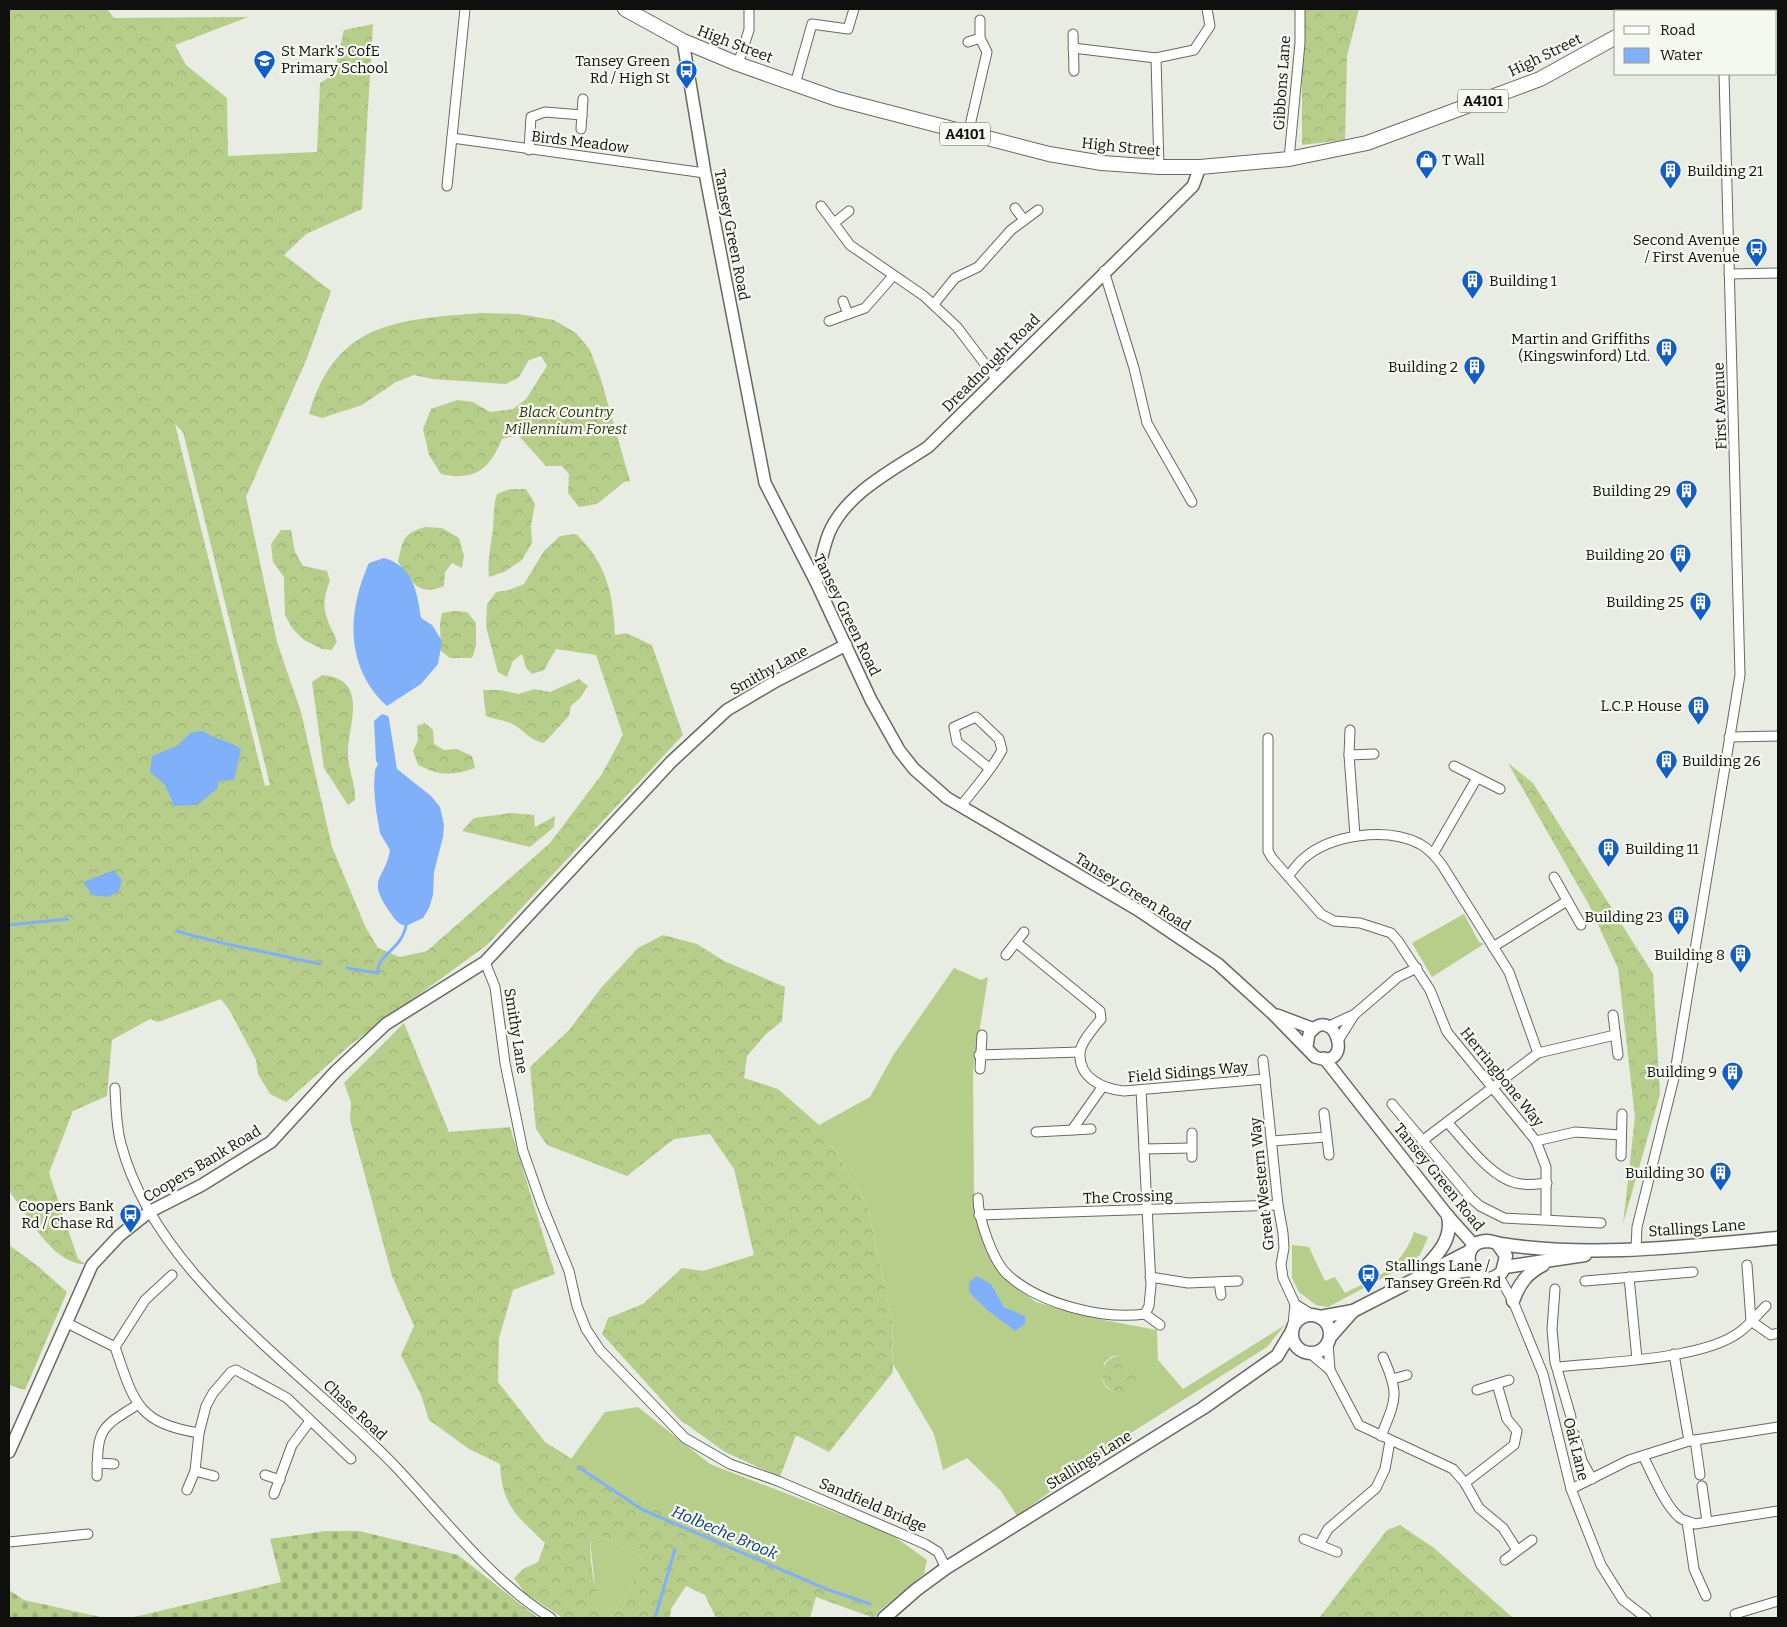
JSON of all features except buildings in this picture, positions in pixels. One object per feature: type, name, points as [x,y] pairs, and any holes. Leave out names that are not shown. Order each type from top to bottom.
[{"type":"main road","name":"High Street","points":[[625,9],[683,41],[738,64],[837,99],[1049,154],[1102,163],[1158,167],[1200,167],[1289,159],[1367,143],[1434,120],[1540,79],[1614,38]]},
{"type":"main road","points":[[1416,1277],[1437,1255],[1447,1240],[1451,1227],[1448,1216]]},
{"type":"main road","name":"Stallings Lane","points":[[1619,1250],[1778,1238]]},
{"type":"main road","points":[[1353,1311],[1323,1349],[1309,1353],[1295,1345],[1292,1328],[1298,1319],[1353,1311],[1485,1241],[1526,1248],[1619,1250]]},
{"type":"main road","points":[[1497,1243],[1504,1251],[1501,1271]]},
{"type":"main road","points":[[1472,1248],[1468,1257],[1471,1270],[1486,1279],[1501,1271],[1552,1260],[1619,1250]]},
{"type":"main road","points":[[1513,1300],[1517,1289],[1530,1272],[1552,1260]]},
{"type":"main road","points":[[1416,1277],[1471,1270]]},
{"type":"main road","points":[[1316,1316],[1326,1322],[1330,1330],[1329,1341]]},
{"type":"main road","name":"Stallings Lane","points":[[884,1618],[916,1590],[946,1568],[1203,1408],[1277,1356],[1292,1328]]},
{"type":"main road","name":"Stallings Lane","points":[[1277,1356],[1309,1353]]},
{"type":"street","points":[[447,186],[465,9]]},
{"type":"street","points":[[738,64],[749,30],[749,9]]},
{"type":"street","points":[[795,84],[812,24],[848,29],[854,9]]},
{"type":"street","points":[[1073,48],[1156,58],[1194,50],[1210,26],[1207,9]]},
{"type":"street","name":"Gibbons Lane","points":[[1289,159],[1300,43],[1300,9]]},
{"type":"street","points":[[968,134],[987,52],[980,38],[980,20]]},
{"type":"street","points":[[1073,34],[1074,71]]},
{"type":"street","points":[[968,42],[980,38]]},
{"type":"street","name":"Tansey Green Road","points":[[683,41],[705,173],[765,483],[816,582],[871,700],[899,750],[914,769],[947,798],[1138,910],[1218,964],[1307,1046],[1312,1054],[1324,1058],[1472,1248]]},
{"type":"street","points":[[1156,58],[1158,167]]},
{"type":"street","name":"First Avenue","points":[[1636,1249],[1637,1227],[1674,1078],[1740,675],[1736,453],[1724,75]]},
{"type":"street","points":[[581,129],[583,99]]},
{"type":"street","points":[[529,150],[531,117],[545,112],[582,115]]},
{"type":"street","name":"Birds Meadow","points":[[452,138],[705,173]]},
{"type":"street","name":"Dreadnought Road","points":[[816,582],[829,532],[850,502],[886,474],[928,447],[997,380],[1104,270],[1193,186],[1200,167]]},
{"type":"street","points":[[821,206],[850,245],[934,304],[957,326],[997,380]]},
{"type":"street","points":[[1015,208],[1024,220]]},
{"type":"street","points":[[934,304],[955,278],[978,268],[1011,230],[1038,210]]},
{"type":"street","points":[[834,223],[848,211]]},
{"type":"street","points":[[1104,270],[1134,368],[1147,423],[1192,502]]},
{"type":"street","points":[[1729,274],[1778,273]]},
{"type":"street","points":[[830,321],[865,308],[893,276]]},
{"type":"street","points":[[843,301],[848,314]]},
{"type":"street","name":"Smithy Lane","points":[[778,1481],[730,1464],[685,1438],[600,1350],[586,1329],[576,1306],[570,1271],[542,1205],[523,1152],[505,1064],[495,987],[484,962],[672,762],[727,710],[776,681],[846,645]]},
{"type":"street","points":[[961,806],[989,768],[997,761],[1002,750],[999,739],[976,717],[954,727],[957,742],[989,768]]},
{"type":"street","points":[[1350,730],[1349,755],[1355,836]]},
{"type":"street","points":[[1730,737],[1778,736]]},
{"type":"street","name":"Herringbone Way","points":[[1268,738],[1268,850],[1272,858],[1321,914],[1334,921],[1360,923],[1391,934],[1417,968],[1430,990],[1447,1032],[1536,1142],[1544,1159],[1547,1183],[1546,1220]]},
{"type":"street","points":[[1349,755],[1374,754]]},
{"type":"street","points":[[1454,766],[1500,789]]},
{"type":"street","points":[[1433,854],[1477,778]]},
{"type":"street","points":[[1288,876],[1303,858],[1319,849],[1355,836],[1379,835],[1405,839],[1420,844],[1433,854],[1509,972],[1538,1053]]},
{"type":"street","points":[[1554,876],[1581,926]]},
{"type":"street","points":[[1493,947],[1567,901]]},
{"type":"street","points":[[1006,955],[1024,932]]},
{"type":"street","points":[[979,1056],[1080,1052],[1087,1038],[1101,1019],[1100,1011],[1017,943]]},
{"type":"street","name":"Coopers Bank Road","points":[[9,1452],[92,1266],[119,1236],[149,1212],[202,1185],[271,1142],[335,1072],[386,1024],[484,962]]},
{"type":"street","points":[[1339,1039],[1337,1034],[1328,1027],[1355,1014],[1398,977],[1417,968]]},
{"type":"street","name":"Tansey Green Road","points":[[1273,1014],[1314,1029],[1328,1027]]},
{"type":"street","points":[[1339,1039],[1355,1014]]},
{"type":"street","points":[[1613,1014],[1618,1055]]},
{"type":"street","points":[[1307,1046],[1309,1034],[1314,1029]]},
{"type":"street","points":[[980,1069],[979,1056],[982,1035]]},
{"type":"street","points":[[1422,1141],[1538,1053],[1615,1035]]},
{"type":"street","name":"Tansey Green Road","points":[[1339,1039],[1336,1052],[1342,1080]]},
{"type":"street","name":"Field Sidings Way","points":[[1080,1052],[1083,1072],[1103,1086],[1117,1091],[1265,1080]]},
{"type":"street","points":[[1324,1058],[1331,1057],[1336,1052]]},
{"type":"street","name":"Great Western Way","points":[[1263,1060],[1278,1205],[1283,1233],[1282,1271],[1294,1304]]},
{"type":"street","points":[[1072,1130],[1103,1086]]},
{"type":"street","name":"Chase Road","points":[[115,1088],[116,1121],[121,1144],[134,1182],[149,1212],[186,1263],[242,1325],[394,1466],[443,1520],[526,1602],[551,1618]]},
{"type":"street","points":[[1141,1090],[1150,1277],[1149,1306],[1145,1314]]},
{"type":"street","points":[[1392,1104],[1480,1206],[1504,1218],[1601,1222]]},
{"type":"street","points":[[1324,1113],[1328,1155]]},
{"type":"street","points":[[1621,1156],[1622,1114]]},
{"type":"street","points":[[1447,1122],[1495,1174],[1517,1184],[1547,1183]]},
{"type":"street","points":[[1036,1132],[1091,1129]]},
{"type":"street","points":[[1536,1142],[1575,1132],[1621,1135]]},
{"type":"street","points":[[1192,1133],[1192,1157]]},
{"type":"street","points":[[1272,1141],[1326,1137]]},
{"type":"street","points":[[1144,1149],[1192,1148]]},
{"type":"street","points":[[978,1198],[982,1230],[1006,1274],[1025,1288],[1050,1300],[1115,1316],[1145,1314],[1160,1325]]},
{"type":"street","name":"The Crossing","points":[[979,1215],[1148,1211],[1278,1205]]},
{"type":"street","points":[[1747,1265],[1751,1321]]},
{"type":"street","name":"Oak Lane","points":[[1501,1271],[1543,1374],[1571,1489],[1602,1565],[1623,1600],[1646,1618]]},
{"type":"street","points":[[1585,1281],[1693,1272]]},
{"type":"street","points":[[115,1347],[145,1300],[172,1275]]},
{"type":"street","points":[[1150,1277],[1188,1283],[1238,1281]]},
{"type":"street","points":[[1629,1277],[1637,1358]]},
{"type":"street","points":[[1219,1282],[1221,1295]]},
{"type":"street","points":[[1555,1289],[1552,1329],[1557,1367],[1571,1417]]},
{"type":"street","points":[[1292,1328],[1294,1304],[1316,1316]]},
{"type":"street","points":[[1557,1367],[1674,1354],[1719,1344],[1741,1331],[1766,1306]]},
{"type":"street","points":[[1751,1321],[1771,1335],[1778,1333]]},
{"type":"street","points":[[67,1323],[115,1347],[137,1405],[157,1422],[179,1430],[199,1433]]},
{"type":"street","points":[[1329,1341],[1330,1370]]},
{"type":"street","points":[[1309,1353],[1330,1370],[1359,1426],[1443,1462],[1453,1469],[1465,1483],[1479,1508],[1503,1528],[1517,1550]]},
{"type":"street","points":[[1674,1354],[1700,1475]]},
{"type":"street","points":[[1381,1436],[1394,1406],[1393,1380],[1383,1357]]},
{"type":"street","points":[[187,1490],[195,1471],[199,1433],[206,1406],[213,1393],[231,1372],[236,1370],[287,1398],[351,1460]]},
{"type":"street","points":[[1393,1380],[1407,1375]]},
{"type":"street","points":[[1477,1390],[1509,1380]]},
{"type":"street","points":[[1465,1483],[1514,1445],[1516,1440],[1517,1431],[1507,1418],[1497,1384]]},
{"type":"street","points":[[96,1476],[100,1434],[108,1422],[137,1405]]},
{"type":"street","points":[[274,1494],[292,1445],[310,1421]]},
{"type":"street","points":[[1571,1489],[1643,1456],[1692,1440],[1778,1427],[1778,1433]]},
{"type":"street","points":[[1575,1435],[1582,1461],[1592,1479]]},
{"type":"street","points":[[1319,1544],[1328,1529],[1376,1488],[1385,1469],[1390,1440]]},
{"type":"street","points":[[1643,1456],[1666,1498],[1680,1518],[1687,1521],[1695,1524],[1778,1512]]},
{"type":"street","points":[[97,1463],[114,1464]]},
{"type":"street","points":[[195,1471],[214,1476]]},
{"type":"street","points":[[265,1475],[280,1480]]},
{"type":"street","name":"Sandfield Bridge","points":[[778,1481],[925,1544],[938,1552],[946,1568]]},
{"type":"street","points":[[1702,1486],[1707,1522]]},
{"type":"street","points":[[1687,1521],[1694,1569],[1706,1596]]},
{"type":"street","points":[[9,1542],[88,1534]]},
{"type":"street","points":[[1304,1539],[1337,1552]]},
{"type":"street","points":[[1505,1560],[1532,1540]]},
{"type":"street","points":[[1736,1614],[1778,1601]]},
{"type":"green space","points":[[9,9],[107,9],[114,18],[248,17],[175,45],[186,65],[227,98],[228,156],[317,152],[320,83],[334,74],[344,30],[373,24],[362,209],[306,234],[284,255],[331,291],[307,358],[246,497],[277,642],[301,712],[332,847],[366,928],[378,948],[400,957],[427,951],[550,843],[602,774],[623,735],[596,655],[556,649],[544,670],[532,674],[526,668],[522,654],[513,661],[507,677],[498,672],[486,627],[487,604],[496,592],[509,590],[524,584],[544,551],[560,536],[576,534],[595,556],[610,593],[615,635],[626,633],[652,645],[683,735],[487,945],[350,1045],[286,1102],[270,1094],[258,1074],[256,1060],[230,1011],[221,999],[158,1022],[150,1019],[112,1040],[107,1096],[73,1111],[49,1173],[78,1259],[85,1264],[73,1262],[62,1256],[52,1247],[9,1191]],"holes":[[[175,424],[183,432],[270,785],[265,786]]]},
{"type":"green space","points":[[1302,9],[1359,9],[1347,56],[1345,140],[1302,145]]},
{"type":"green space","name":"Black Country Millennium Forest","points":[[480,313],[518,314],[554,320],[576,333],[590,350],[600,376],[630,481],[624,482],[597,504],[579,507],[568,493],[569,474],[562,466],[546,466],[518,435],[502,439],[492,459],[479,471],[463,476],[441,474],[429,455],[423,429],[431,409],[457,400],[473,402],[490,412],[513,409],[526,399],[547,366],[541,356],[529,360],[519,377],[506,384],[433,379],[414,375],[396,382],[362,405],[322,418],[309,414],[321,383],[336,360],[353,343],[374,331],[397,324],[422,319]]},
{"type":"green space","points":[[510,489],[526,489],[535,504],[531,526],[532,543],[522,560],[504,572],[489,577],[489,559],[497,494]]},
{"type":"green space","points":[[425,527],[442,528],[459,538],[464,556],[462,568],[452,563],[445,572],[444,586],[428,590],[416,586],[398,562],[401,548],[408,535]]},
{"type":"green space","points":[[281,530],[291,530],[295,552],[303,566],[327,571],[330,581],[325,598],[325,612],[337,641],[332,650],[322,649],[304,640],[292,628],[285,615],[284,577],[273,562],[271,544]]},
{"type":"green space","points":[[454,611],[467,612],[476,623],[476,646],[472,658],[450,658],[440,650],[440,622],[442,613]]},
{"type":"green space","points":[[322,675],[337,678],[347,685],[351,694],[353,706],[348,754],[355,800],[348,805],[324,768],[312,682]]},
{"type":"green space","points":[[579,679],[588,686],[580,698],[571,706],[569,716],[544,743],[533,739],[510,723],[486,716],[483,690],[500,690],[519,694],[534,689],[550,692]]},
{"type":"green space","points":[[425,723],[433,730],[434,744],[444,750],[457,749],[472,756],[475,768],[446,774],[418,765],[413,751],[418,740],[417,726]]},
{"type":"green space","points":[[1508,763],[1533,783],[1653,974],[1660,1094],[1623,1224],[1635,1117],[1618,968],[1588,903]]},
{"type":"green space","points":[[512,813],[534,815],[535,827],[555,816],[554,827],[530,847],[462,831],[474,818]]},
{"type":"green space","points":[[1464,914],[1479,942],[1484,944],[1432,977],[1412,943]]},
{"type":"green space","points":[[663,935],[697,944],[724,961],[785,987],[782,1021],[765,1035],[747,1056],[744,1078],[778,1089],[819,1125],[867,1204],[892,1321],[893,1372],[829,1452],[796,1435],[780,1477],[725,1452],[679,1419],[602,1334],[608,1318],[643,1304],[682,1268],[703,1271],[754,1255],[734,1169],[710,1134],[674,1139],[627,1176],[547,1145],[536,1129],[530,1067],[570,1029],[601,988],[638,948]]},
{"type":"green space","points":[[954,968],[981,980],[988,977],[973,1071],[974,1191],[978,1224],[991,1259],[1004,1278],[1036,1302],[1098,1319],[1157,1330],[1158,1360],[1183,1389],[1285,1325],[1267,1347],[1126,1436],[1017,1516],[1001,1491],[967,1458],[943,1470],[934,1434],[893,1364],[892,1321],[867,1204],[819,1125],[870,1097],[894,1054]],"holes":[[[992,1285],[1004,1307],[1009,1327],[969,1292]],[[1119,1355],[1115,1392],[1107,1388],[1102,1380],[1104,1363],[1111,1357]]]},
{"type":"green space","points":[[404,1023],[449,1132],[510,1127],[555,1274],[513,1290],[499,1338],[498,1382],[545,1442],[641,1502],[849,1596],[878,1612],[874,1618],[816,1597],[810,1618],[716,1618],[705,1595],[686,1586],[671,1609],[670,1618],[607,1618],[563,1618],[525,1593],[514,1578],[523,1569],[538,1562],[545,1543],[512,1509],[504,1490],[500,1464],[469,1449],[429,1420],[421,1395],[401,1355],[414,1326],[392,1276],[350,1120],[351,1102],[344,1083]],"holes":[[[601,1536],[636,1553],[644,1563],[631,1584],[623,1607],[607,1618],[594,1580],[590,1549],[590,1539]]]},
{"type":"green space","points":[[1414,1232],[1428,1237],[1420,1255],[1394,1272],[1328,1307],[1316,1305],[1299,1292],[1292,1278],[1292,1245],[1309,1247],[1325,1281],[1335,1277],[1345,1293],[1387,1270],[1395,1263],[1409,1245]]},
{"type":"green space","points":[[9,1245],[39,1267],[67,1292],[25,1390],[9,1385]]},
{"type":"green space","points":[[1120,1356],[1127,1357],[1133,1361],[1137,1367],[1137,1381],[1133,1387],[1127,1391],[1120,1392],[1113,1391],[1107,1387],[1103,1381],[1102,1374],[1103,1367],[1107,1361],[1113,1357]]},
{"type":"green space","points":[[638,1407],[710,1464],[891,1534],[927,1560],[924,1574],[878,1612],[641,1502],[571,1459],[605,1412]]},
{"type":"green space","points":[[1400,1525],[1434,1548],[1513,1618],[1319,1618],[1387,1530]]},
{"type":"green space","points":[[326,1531],[359,1531],[458,1555],[538,1618],[130,1618],[281,1582],[270,1539]]},
{"type":"green space","points":[[601,1536],[636,1553],[644,1563],[631,1584],[623,1607],[607,1618],[596,1597],[590,1539]]},
{"type":"green space","points":[[9,1590],[24,1600],[105,1618],[9,1618]]},
{"type":"water","points":[[384,558],[394,562],[407,573],[418,598],[421,618],[432,625],[442,641],[438,664],[421,684],[387,706],[373,691],[363,674],[357,657],[354,638],[354,619],[357,601],[369,563]]},
{"type":"water","points":[[382,714],[388,716],[389,719],[397,769],[431,796],[440,807],[444,825],[443,837],[434,872],[433,895],[429,908],[423,918],[406,926],[398,922],[389,911],[382,900],[378,885],[390,850],[380,833],[374,787],[375,770],[378,764],[376,761],[374,721]]},
{"type":"water","points":[[203,731],[241,749],[234,780],[219,781],[217,789],[197,805],[174,806],[165,785],[150,772],[152,756],[178,745],[191,732]]},
{"type":"water","points":[[114,870],[122,880],[119,891],[108,897],[92,895],[83,882]]},
{"type":"water","points":[[977,1276],[992,1285],[1004,1307],[1025,1316],[1025,1324],[1015,1331],[987,1310],[969,1292],[969,1282]]},
{"type":"waterway","points":[[9,925],[68,919]]},
{"type":"waterway","points":[[347,968],[377,973],[381,961],[400,940],[406,926]]},
{"type":"waterway","points":[[176,931],[320,964]]},
{"type":"waterway","name":"Holbeche Brook","points":[[578,1467],[643,1510],[826,1589],[870,1604]]},
{"type":"waterway","points":[[655,1618],[675,1549]]},
{"type":"place","name":"St Mark's CofE Primary School","points":[[265,79]]},
{"type":"place","name":"Tansey Green Rd / High St","points":[[686,89]]},
{"type":"place","name":"T Wall","points":[[1426,179]]},
{"type":"place","name":"Building 21","points":[[1671,190]]},
{"type":"place","name":"Second Avenue / First Avenue","points":[[1756,268]]},
{"type":"place","name":"Building 1","points":[[1473,300]]},
{"type":"place","name":"Martin and Griffiths (Kingswinford) Ltd.","points":[[1666,367]]},
{"type":"place","name":"Building 2","points":[[1474,386]]},
{"type":"place","name":"Building 29","points":[[1687,510]]},
{"type":"place","name":"Building 20","points":[[1681,574]]},
{"type":"place","name":"Building 25","points":[[1700,621]]},
{"type":"place","name":"L.C.P. House","points":[[1698,725]]},
{"type":"place","name":"Building 26","points":[[1666,780]]},
{"type":"place","name":"Building 11","points":[[1609,868]]},
{"type":"place","name":"Building 23","points":[[1679,936]]},
{"type":"place","name":"Building 8","points":[[1741,974]]},
{"type":"place","name":"Building 9","points":[[1733,1091]]},
{"type":"place","name":"Building 30","points":[[1721,1192]]},
{"type":"place","name":"Coopers Bank Rd / Chase Rd","points":[[130,1234]]},
{"type":"place","name":"Stallings Lane / Tansey Green Rd","points":[[1369,1294]]}]
